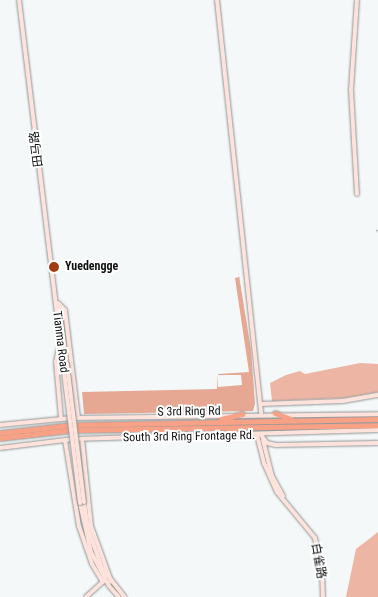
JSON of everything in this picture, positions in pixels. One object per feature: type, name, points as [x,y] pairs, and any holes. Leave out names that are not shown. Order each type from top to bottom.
[{"type":"highway","points":[[275,413],[294,420]]},
{"type":"highway","points":[[213,422],[242,414]]},
{"type":"highway","name":"S 3rd Ring Rd","points":[[0,433],[71,424],[294,420],[377,422]]},
{"type":"highway","name":"S 3rd Ring Rd","points":[[0,438],[54,431],[377,422]]},
{"type":"highway","points":[[217,436],[243,427]]},
{"type":"highway","points":[[155,429],[176,437]]},
{"type":"street","name":"田马路","points":[[19,0],[56,299]]},
{"type":"street","points":[[216,0],[261,413]]},
{"type":"street","points":[[357,0],[351,90],[357,194]]},
{"type":"street","name":"Tianma Road","points":[[56,299],[59,304],[85,534],[104,581],[119,597]]},
{"type":"street","name":"Tianma Road","points":[[56,299],[60,344],[65,364]]},
{"type":"street","points":[[59,304],[65,310],[78,418]]},
{"type":"street","points":[[60,344],[56,362],[61,418]]},
{"type":"street","points":[[261,404],[343,401],[378,395]]},
{"type":"street","name":"South 3rd Ring Frontage Rd.","points":[[0,425],[61,418],[261,413],[377,422]]},
{"type":"street","name":"South 3rd Ring Frontage Rd.","points":[[0,448],[82,439],[259,435],[377,422]]},
{"type":"street","points":[[259,435],[267,443],[276,445],[378,443]]},
{"type":"street","name":"白雀路","points":[[259,435],[269,476],[315,538],[322,570],[323,597]]},
{"type":"street","points":[[82,439],[91,526],[111,581]]},
{"type":"street","points":[[65,440],[79,526],[92,564],[104,581],[86,597]]},
{"type":"street","name":"Tianma Road","points":[[82,502],[94,547],[111,581],[125,597]]},
{"type":"shaded area","points":[[238,269],[251,350],[255,404],[253,411],[84,414],[82,392],[217,389],[218,374],[249,372],[235,278],[239,277]],"holes":[[[218,375],[241,375],[242,385],[218,387]]]},
{"type":"shaded area","points":[[360,363],[378,364],[378,392],[344,398],[272,401],[270,383],[286,375],[300,371],[305,374]]},
{"type":"shaded area","points":[[378,532],[378,597],[346,597],[356,549]]},
{"type":"place","name":"Yuedengge","points":[[54,267]]}]
